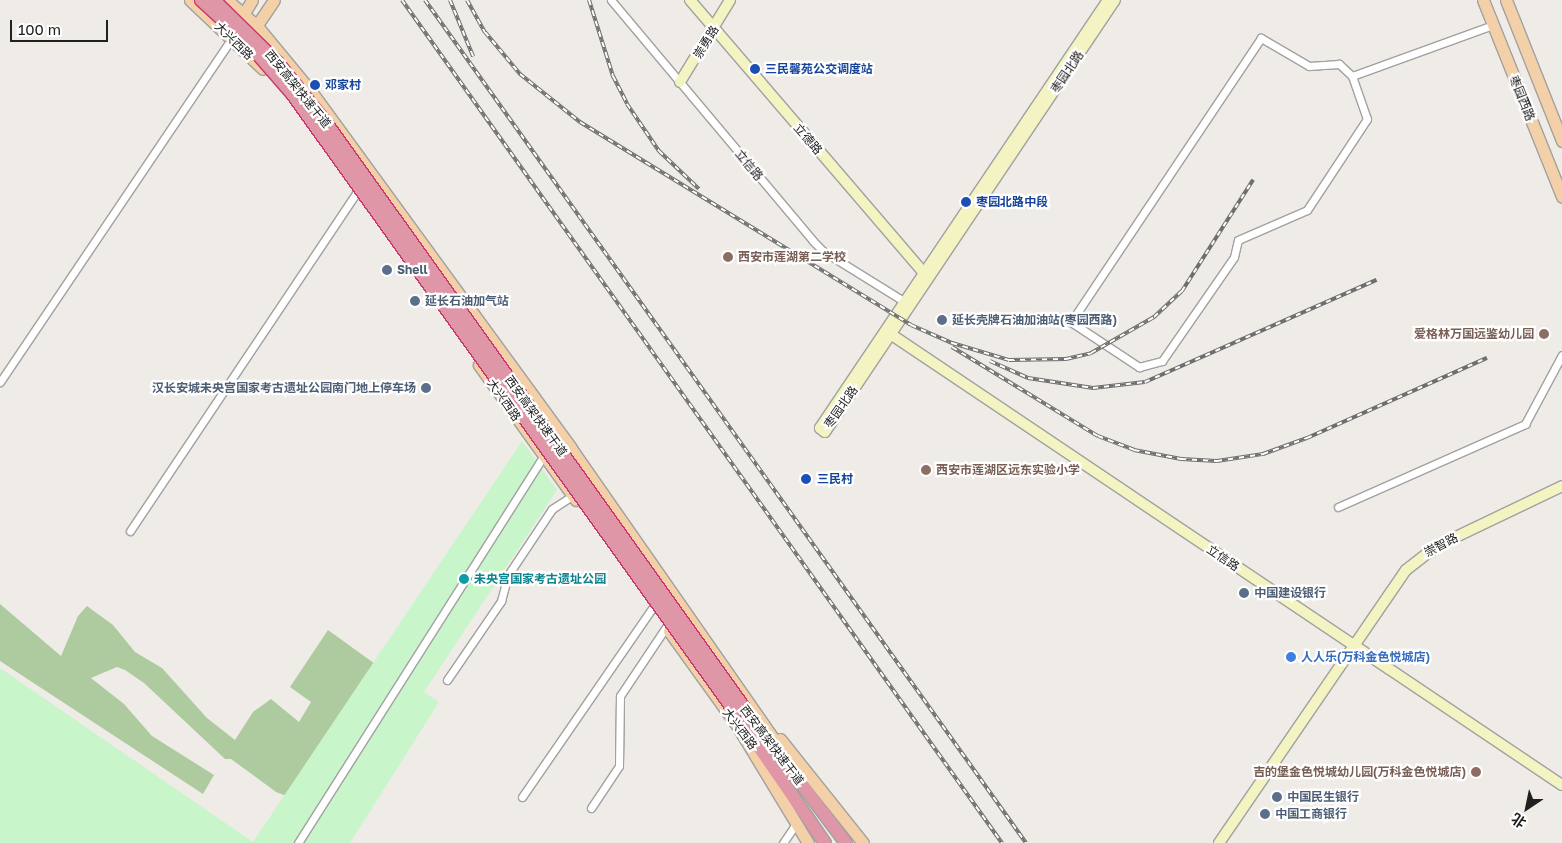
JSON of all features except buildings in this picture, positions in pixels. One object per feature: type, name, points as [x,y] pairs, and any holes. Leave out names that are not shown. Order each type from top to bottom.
[{"type":"highway","name":"西安高架快速干道","points":[[201,0],[248,43],[293,95],[739,709],[846,843]]},
{"type":"highway","name":"西安高架快速干道","points":[[214,0],[278,63],[327,124],[739,709],[825,843]]},
{"type":"main road","name":"大兴西路","points":[[190,0],[242,47],[285,93],[739,729],[805,812]]},
{"type":"main road","name":"大兴西路","points":[[227,0],[257,26],[310,90],[762,717],[815,803]]},
{"type":"main road","points":[[232,38],[252,0]]},
{"type":"main road","points":[[242,47],[274,0]]},
{"type":"main road","name":"枣园西路","points":[[1483,0],[1562,197]]},
{"type":"main road","name":"枣园西路","points":[[1506,0],[1562,141]]},
{"type":"main road","points":[[762,717],[863,843]]},
{"type":"main road","points":[[739,729],[795,825],[808,843]]},
{"type":"street","name":"立信路","points":[[611,0],[823,251],[907,303]]},
{"type":"street","name":"立德路","points":[[690,0],[926,275]]},
{"type":"street","name":"崇勇路","points":[[680,82],[730,0]]},
{"type":"street","name":"枣园北路","points":[[926,275],[1108,0]]},
{"type":"street","name":"枣园北路","points":[[888,332],[820,428],[825,432],[907,303],[1115,0]]},
{"type":"street","points":[[1352,76],[1493,25]]},
{"type":"street","points":[[0,382],[232,38]]},
{"type":"street","points":[[1261,38],[1308,66],[1339,64],[1352,76],[1367,119],[1307,210],[1238,240],[1234,257],[1162,361],[1139,367],[1071,322],[1261,38]]},
{"type":"street","points":[[130,531],[357,192]]},
{"type":"street","name":"立信路","points":[[888,332],[1562,785]]},
{"type":"street","points":[[1338,507],[1525,424],[1562,355]]},
{"type":"street","points":[[298,843],[544,456]]},
{"type":"street","name":"崇智路","points":[[1219,843],[1396,582],[1417,559],[1562,486]]},
{"type":"street","points":[[447,680],[501,601],[508,575],[535,533],[552,508],[572,496]]},
{"type":"street","points":[[522,797],[653,607]]},
{"type":"street","points":[[591,808],[619,766],[620,696],[666,627]]},
{"type":"street","points":[[783,843],[795,825]]},
{"type":"green space","name":"未央宫国家考古遗址公园","points":[[522,441],[557,490],[424,692],[439,702],[350,843],[0,843],[0,668],[253,842]]},
{"type":"green space","points":[[0,604],[61,656],[78,616],[87,606],[113,625],[135,652],[162,668],[207,718],[235,740],[253,712],[271,699],[299,722],[311,702],[290,687],[328,630],[382,669],[294,799],[276,792],[231,759],[225,759],[144,683],[125,670],[117,667],[91,678],[124,704],[152,736],[214,775],[203,794],[0,661]]},
{"type":"railway","points":[[402,0],[1002,843]]},
{"type":"railway","points":[[425,0],[1026,843]]},
{"type":"railway","points":[[450,0],[473,56]]},
{"type":"railway","points":[[467,0],[485,32],[520,74],[580,122],[911,325],[952,343],[1009,360],[1066,359],[1091,353],[1154,317],[1182,291],[1253,180]]},
{"type":"railway","points":[[589,0],[613,76],[627,104],[659,151],[699,189]]},
{"type":"railway","points":[[990,361],[1028,378],[1093,388],[1145,382],[1376,280]]},
{"type":"railway","points":[[952,347],[1098,436],[1134,450],[1181,459],[1217,461],[1263,454],[1307,438],[1487,358]]},
{"type":"place","name":"三民馨苑公交调度站","points":[[755,69]]},
{"type":"place","name":"邓家村","points":[[315,85]]},
{"type":"place","name":"枣园北路中段","points":[[966,202]]},
{"type":"place","name":"西安市莲湖第二学校","points":[[728,257]]},
{"type":"place","name":"Shell","points":[[387,270]]},
{"type":"place","name":"延长石油加气站","points":[[415,301]]},
{"type":"place","name":"延长壳牌石油加油站(枣园西路)","points":[[942,320]]},
{"type":"place","name":"爱格林万国远鉴幼儿园","points":[[1544,334]]},
{"type":"place","name":"汉长安城未央宫国家考古遗址公园南门地上停车场","points":[[426,388]]},
{"type":"place","name":"西安市莲湖区远东实验小学","points":[[926,470]]},
{"type":"place","name":"三民村","points":[[806,479]]},
{"type":"place","name":"未央宫国家考古遗址公园","points":[[464,579]]},
{"type":"place","name":"中国建设银行","points":[[1244,593]]},
{"type":"place","name":"人人乐(万科金色悦城店)","points":[[1291,657]]},
{"type":"place","name":"吉的堡金色悦城幼儿园(万科金色悦城店)","points":[[1476,772]]},
{"type":"place","name":"中国民生银行","points":[[1277,797]]},
{"type":"place","name":"中国工商银行","points":[[1265,814]]}]
